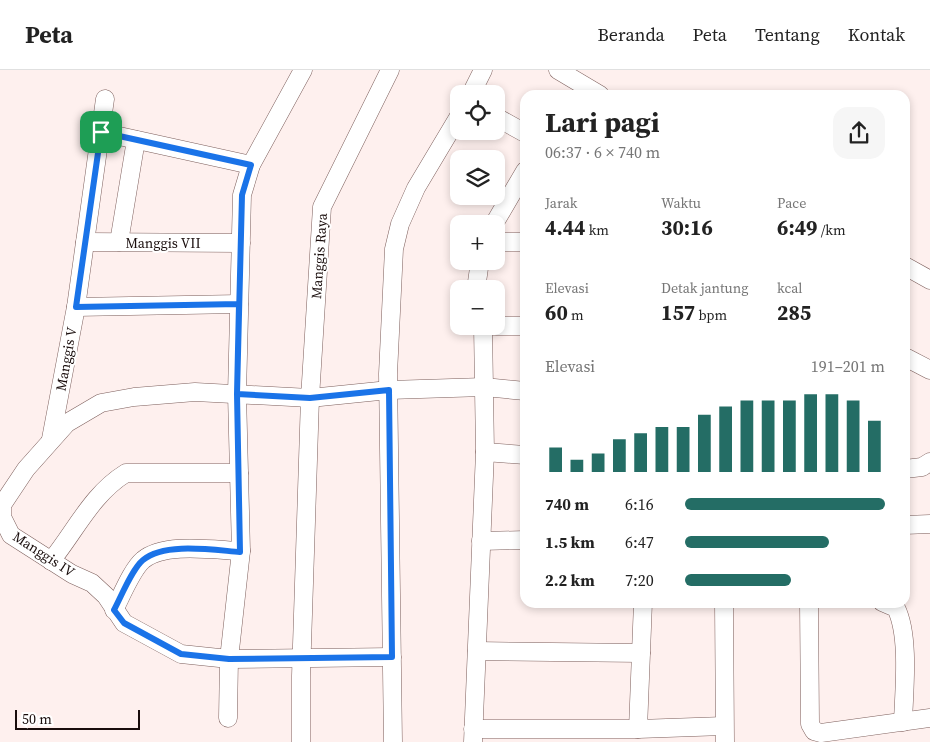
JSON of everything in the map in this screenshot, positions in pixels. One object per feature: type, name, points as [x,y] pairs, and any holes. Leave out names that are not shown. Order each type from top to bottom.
[{"type":"street","points":[[228,718],[229,659],[240,552],[237,394],[242,195],[251,165],[303,70]]},
{"type":"street","name":"Manggis Raya","points":[[301,742],[310,398],[322,207],[390,70]]},
{"type":"street","points":[[558,70],[592,90]]},
{"type":"street","points":[[474,85],[479,71]]},
{"type":"street","name":"Manggis V","points":[[51,440],[76,307],[105,99]]},
{"type":"street","points":[[505,122],[520,130]]},
{"type":"street","points":[[393,742],[389,390],[394,249],[400,224],[416,188],[450,131]]},
{"type":"street","points":[[101,132],[251,165]]},
{"type":"street","points":[[119,242],[136,140]]},
{"type":"street","points":[[499,215],[520,180]]},
{"type":"street","name":"Manggis VII","points":[[85,242],[241,243]]},
{"type":"street","points":[[505,242],[520,242]]},
{"type":"street","points":[[910,269],[930,280]]},
{"type":"street","points":[[76,307],[239,304]]},
{"type":"street","points":[[505,326],[520,326]]},
{"type":"street","points":[[483,335],[485,452],[473,736],[638,729],[725,734],[724,608]]},
{"type":"street","points":[[910,360],[930,370]]},
{"type":"street","name":"Manggis IV","points":[[392,657],[229,659],[181,654],[124,623],[106,596],[92,583],[72,574],[11,535],[2,517],[2,505],[26,469],[66,423],[101,404],[134,397],[195,392],[310,398],[389,390],[484,387],[520,391]]},
{"type":"street","points":[[485,452],[520,455]]},
{"type":"street","points":[[910,469],[922,468],[930,462]]},
{"type":"street","points":[[51,561],[95,498],[112,481],[126,473],[239,473]]},
{"type":"street","points":[[910,526],[930,524]]},
{"type":"street","points":[[481,540],[520,540]]},
{"type":"street","points":[[114,610],[142,561],[157,551],[183,549],[240,552]]},
{"type":"street","points":[[638,729],[643,608]]},
{"type":"street","points":[[809,608],[810,724],[812,728],[822,733],[930,718]]},
{"type":"street","points":[[896,608],[900,617],[906,667],[902,722]]},
{"type":"street","points":[[476,651],[642,653]]},
{"type":"route","points":[[101,132],[76,307],[239,304],[237,394],[310,398],[389,390],[392,657],[229,659],[181,654],[124,623],[114,610],[129,580],[142,561],[157,551],[183,549],[240,552],[237,394],[242,195],[251,165],[101,132]]}]
